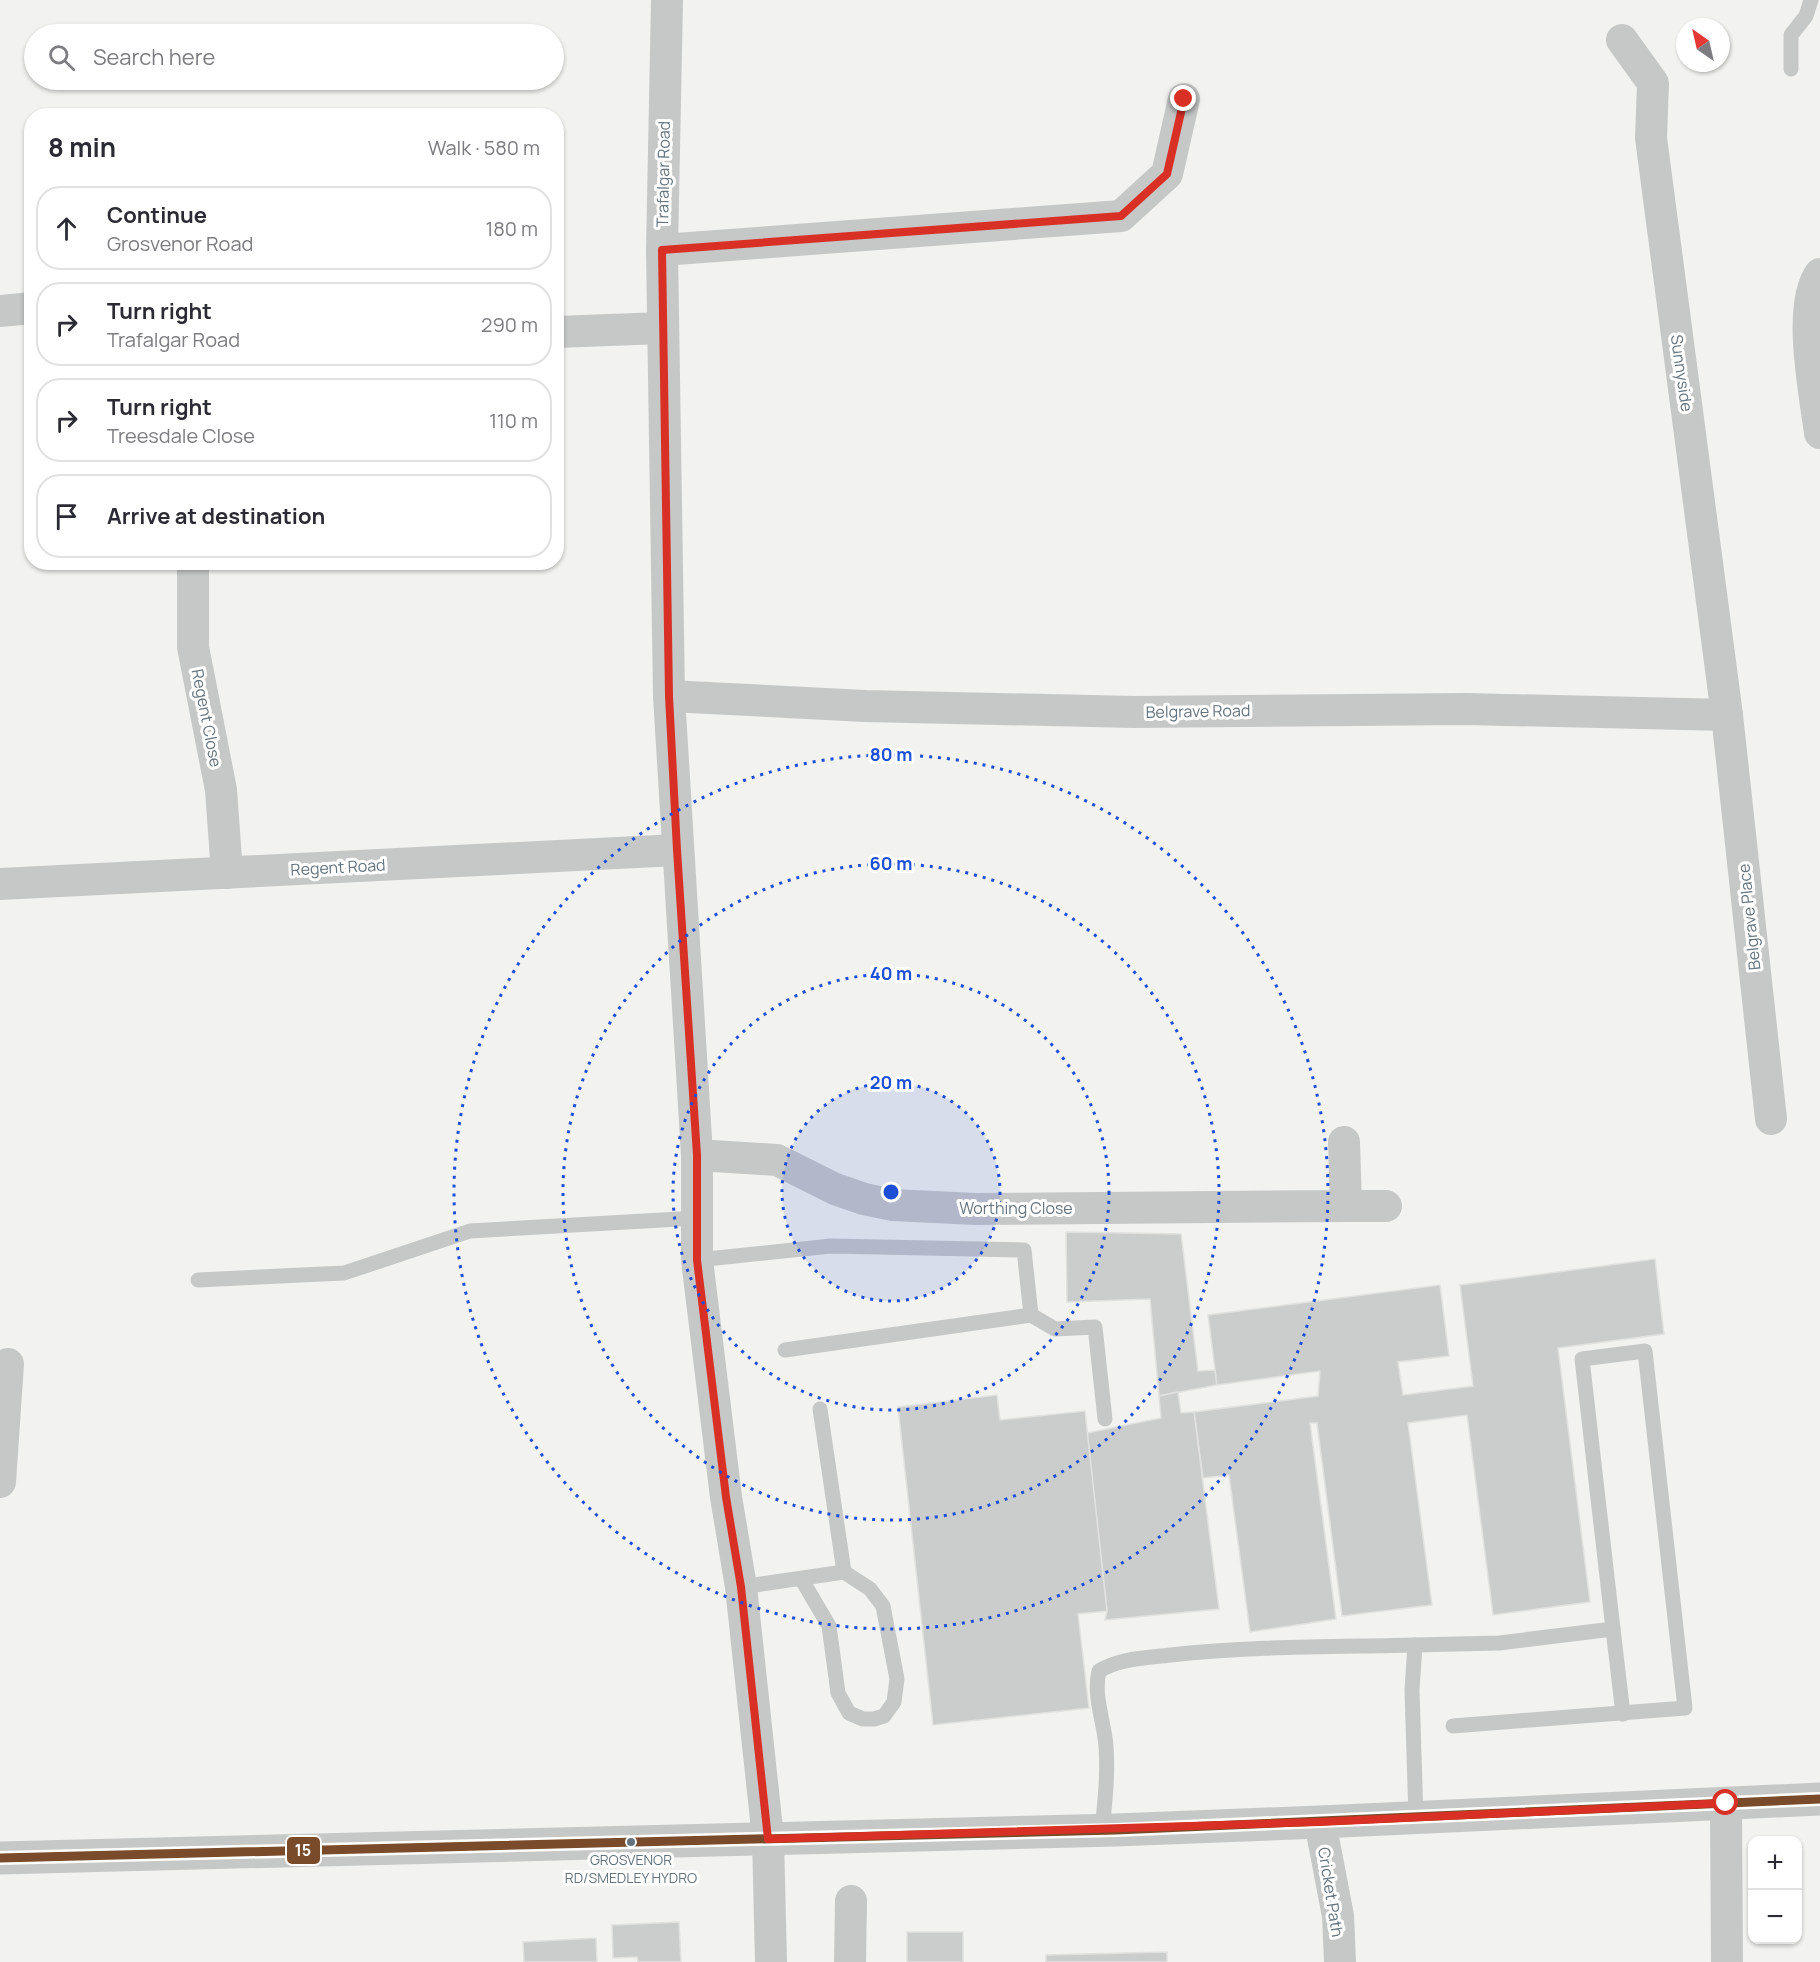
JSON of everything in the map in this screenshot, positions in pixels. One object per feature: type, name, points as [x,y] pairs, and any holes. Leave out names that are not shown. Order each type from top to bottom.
[{"type":"street","name":"Trafalgar Road","points":[[667,0],[662,250],[669,696],[697,1155],[697,1260],[726,1497],[741,1587],[768,1839],[771,1962]]},
{"type":"street","name":"Sunnyside","points":[[1622,40],[1653,83],[1651,138],[1727,715]]},
{"type":"street","points":[[662,250],[1121,216],[1167,174],[1184,99]]},
{"type":"street","points":[[1820,274],[1814,282],[1809,305],[1811,357],[1820,433]]},
{"type":"street","points":[[0,311],[24,309]]},
{"type":"street","points":[[564,332],[663,328]]},
{"type":"street","name":"Regent Close","points":[[193,570],[193,647],[221,790],[227,873]]},
{"type":"street","name":"Belgrave Road","points":[[669,696],[865,706],[1134,712],[1465,708],[1727,715]]},
{"type":"street","name":"Belgrave Place","points":[[1727,715],[1771,1119]]},
{"type":"street","name":"Regent Road","points":[[0,884],[677,850]]},
{"type":"street","points":[[1344,1142],[1346,1206]]},
{"type":"street","name":"Worthing Close","points":[[697,1155],[777,1160],[836,1189],[864,1199],[893,1205],[975,1209],[1386,1206]]},
{"type":"street","points":[[0,1482],[8,1364]]},
{"type":"street","points":[[0,1858],[1102,1830],[1820,1799]]},
{"type":"street","points":[[1726,1803],[1727,1962]]},
{"type":"street","name":"Cricket Path","points":[[1320,1822],[1338,1916],[1340,1962]]},
{"type":"street","points":[[850,1962],[851,1901]]},
{"type":"lane","points":[[1791,69],[1791,35],[1806,16],[1811,0]]},
{"type":"lane","points":[[198,1280],[344,1273],[470,1231],[697,1218]]},
{"type":"lane","points":[[697,1260],[831,1246],[1024,1250],[1031,1315]]},
{"type":"lane","points":[[785,1350],[1031,1315],[1055,1329],[1095,1327],[1105,1419]]},
{"type":"lane","points":[[1453,1726],[1623,1714],[1685,1708],[1645,1351],[1582,1359],[1623,1714]]},
{"type":"lane","points":[[820,1409],[844,1572]]},
{"type":"lane","points":[[741,1587],[844,1572],[870,1589],[883,1606],[897,1679],[894,1702],[884,1716],[863,1719],[849,1713],[838,1694],[829,1626],[801,1580]]},
{"type":"lane","points":[[1102,1830],[1107,1780],[1097,1682],[1100,1671],[1108,1666],[1131,1660],[1217,1650],[1499,1642],[1613,1629]]},
{"type":"lane","points":[[1415,1645],[1412,1690],[1416,1818]]},
{"type":"building","points":[[1066,1232],[1181,1234],[1198,1371],[1215,1370],[1217,1385],[1159,1396],[1150,1299],[1067,1302]]},
{"type":"building","points":[[1655,1259],[1664,1334],[1558,1348],[1590,1602],[1493,1615],[1467,1415],[1408,1423],[1432,1605],[1342,1616],[1317,1423],[1310,1423],[1336,1619],[1250,1632],[1229,1475],[1203,1478],[1194,1412],[1318,1396],[1320,1371],[1217,1385],[1208,1315],[1440,1285],[1449,1356],[1398,1362],[1403,1395],[1473,1386],[1460,1285]]},
{"type":"building","points":[[1178,1392],[1181,1413],[1194,1412],[1219,1609],[1105,1620],[1107,1611],[1087,1433],[1161,1418],[1159,1396]]},
{"type":"building","points":[[997,1395],[1000,1420],[1085,1411],[1107,1611],[1078,1614],[1089,1708],[933,1725],[898,1407]]},
{"type":"building","points":[[679,1922],[681,1962],[638,1962],[637,1957],[613,1958],[612,1925]]},
{"type":"building","points":[[907,1932],[963,1932],[963,1962],[907,1962]]},
{"type":"building","points":[[596,1938],[597,1962],[524,1962],[523,1942]]},
{"type":"building","points":[[1167,1952],[1167,1962],[1046,1962],[1046,1955]]},
{"type":"transit line","name":"15","points":[[0,1858],[1116,1830],[1820,1799]]},
{"type":"place","name":"GROSVENOR RD/SMEDLEY HYDRO","points":[[631,1842]]},
{"type":"route","points":[[1184,99],[1167,174],[1121,216],[662,250],[669,696],[697,1155],[697,1260],[726,1497],[741,1587],[768,1839],[1116,1830],[1726,1803]]}]
